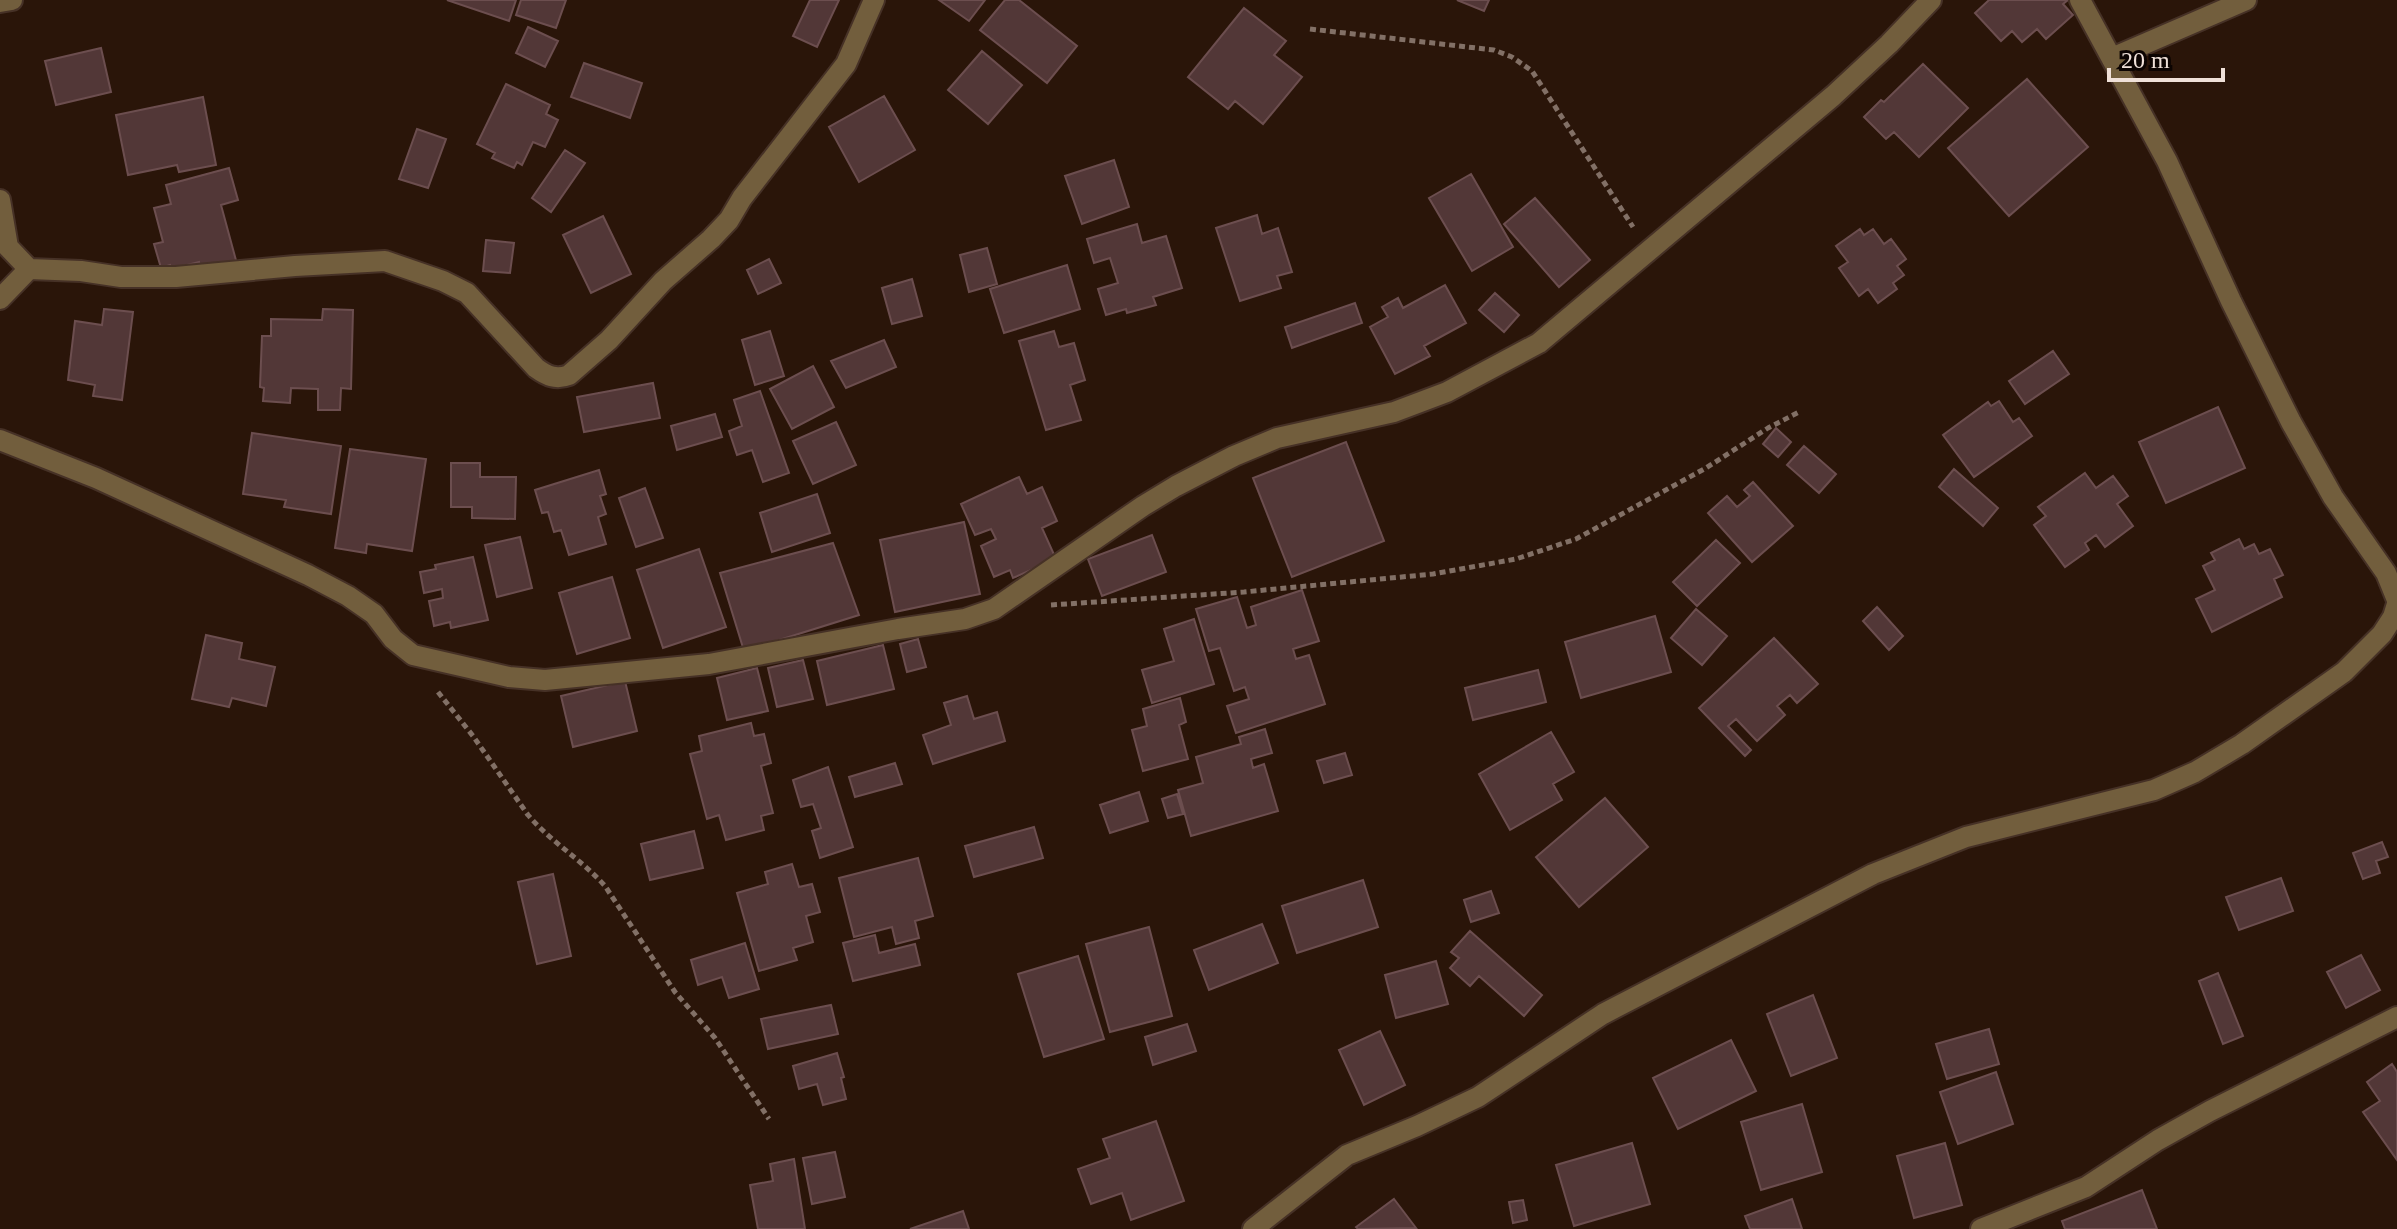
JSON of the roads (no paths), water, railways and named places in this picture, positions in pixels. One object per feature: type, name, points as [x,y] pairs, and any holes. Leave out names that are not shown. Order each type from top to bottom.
[{"type":"street","points":[[0,2],[12,0]]},
{"type":"street","points":[[0,200],[8,247],[29,269],[81,271],[121,277],[176,277],[385,261],[443,281],[467,293],[536,368],[544,374],[562,378],[609,340],[663,281],[729,220],[742,198],[846,64],[874,0]]},
{"type":"street","points":[[0,440],[96,478],[308,575],[374,614],[393,639],[413,655],[509,677],[545,680],[709,664],[965,619],[994,609],[1154,499],[1234,456],[1277,438],[1394,412],[1447,392],[1539,343],[1833,96],[1931,0]]},
{"type":"street","points":[[1253,1229],[1347,1155],[1478,1097],[1603,1014],[1873,874],[1966,837],[2154,790],[2195,772],[2242,744],[2344,672],[2382,634],[2393,617],[2397,602],[2386,573],[2333,497],[2291,422],[2167,161],[2080,0]]},
{"type":"street","points":[[2112,58],[2246,0]]},
{"type":"street","points":[[0,299],[29,269]]},
{"type":"street","points":[[1981,1229],[2086,1187],[2197,1118],[2397,1017]]}]
